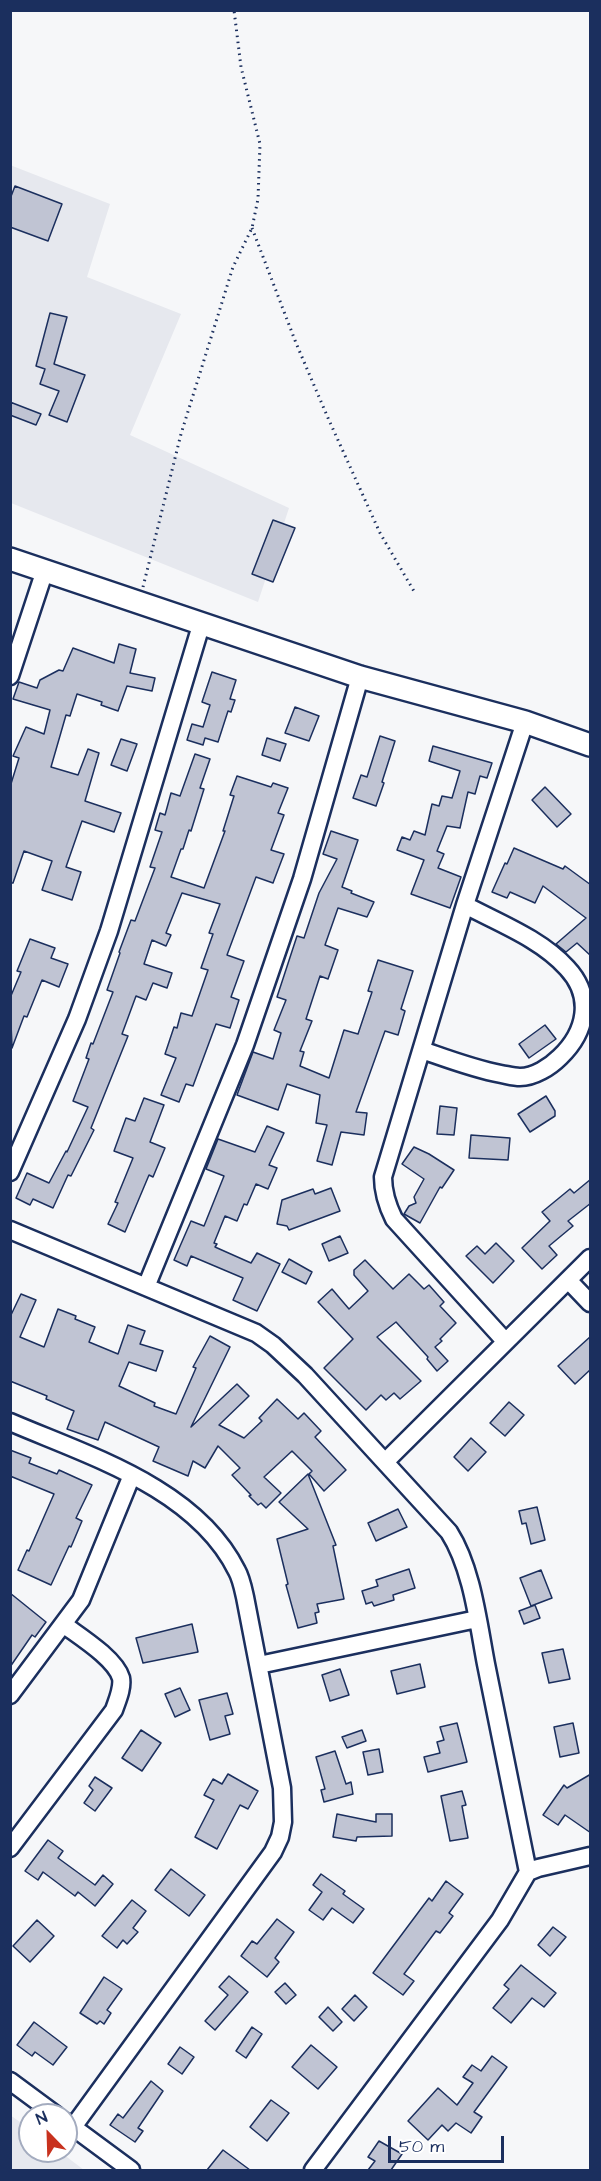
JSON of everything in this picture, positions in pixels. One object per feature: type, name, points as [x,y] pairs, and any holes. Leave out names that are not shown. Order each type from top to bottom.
[{"type":"street","points":[[10,559],[360,677],[525,722],[591,745]]},
{"type":"street","points":[[10,676],[45,570]]},
{"type":"street","points":[[10,1172],[78,1019],[109,931],[202,622]]},
{"type":"street","points":[[147,1287],[245,1045],[302,879],[360,677]]},
{"type":"street","points":[[505,1341],[394,1219],[387,1206],[383,1177],[465,905],[525,722]]},
{"type":"street","points":[[422,1050],[482,1070],[520,1078],[541,1072],[553,1064],[570,1048],[579,1034],[584,1011],[582,992],[568,969],[528,938],[465,905]]},
{"type":"street","points":[[10,1230],[256,1333],[273,1345],[305,1375],[449,1532],[457,1544],[464,1563],[528,1872]]},
{"type":"street","points":[[385,1462],[591,1258]]},
{"type":"street","points":[[569,1281],[591,1303]]},
{"type":"street","points":[[10,1422],[132,1474],[171,1498],[198,1520],[221,1546],[237,1571],[245,1597],[260,1665],[284,1805],[280,1837],[273,1852],[78,2113]]},
{"type":"street","points":[[10,1695],[81,1600],[132,1474]]},
{"type":"street","points":[[260,1665],[477,1619]]},
{"type":"street","points":[[10,1848],[114,1710],[120,1691],[121,1678],[114,1667],[101,1653],[63,1624]]},
{"type":"street","points":[[313,2170],[500,1920],[528,1872],[591,1856]]},
{"type":"street","points":[[10,2081],[40,2103]]},
{"type":"street","points":[[78,2132],[131,2170]]},
{"type":"path","points":[[139,603],[181,434],[233,267],[252,228],[258,199],[260,144],[241,67],[234,10]]},
{"type":"path","points":[[252,228],[296,343],[328,418],[380,533],[415,593]]},
{"type":"shaded area","points":[[10,165],[110,204],[87,277],[181,314],[130,435],[289,508],[258,602],[11,503]]},
{"type":"shaded area","points":[[10,2115],[18,2121],[18,2163],[75,2163],[84,2170],[11,2170]]},
{"type":"building","points":[[15,186],[62,204],[48,241],[10,227],[10,199]]},
{"type":"building","points":[[50,313],[67,317],[54,364],[85,375],[67,422],[49,415],[59,391],[40,384],[45,369],[36,366]]},
{"type":"building","points":[[10,402],[41,414],[36,425],[10,415]]},
{"type":"building","points":[[273,520],[295,528],[273,582],[252,574]]},
{"type":"building","points":[[119,644],[136,649],[130,673],[155,678],[152,691],[127,686],[118,711],[101,705],[102,702],[77,694],[70,716],[66,715],[51,767],[78,775],[88,749],[99,753],[85,801],[121,813],[114,832],[82,821],[66,867],[81,872],[72,900],[42,890],[52,861],[24,851],[13,883],[10,883],[10,787],[19,758],[13,756],[26,727],[44,734],[50,710],[13,699],[19,682],[37,688],[40,680],[59,670],[63,671],[73,648],[114,663]]},
{"type":"building","points":[[212,672],[236,680],[230,699],[235,700],[231,712],[228,711],[218,742],[205,738],[203,745],[187,740],[192,724],[203,727],[210,705],[202,702]]},
{"type":"building","points":[[295,707],[319,716],[309,741],[285,733]]},
{"type":"building","points":[[380,736],[395,741],[376,806],[353,798],[361,775],[367,777]]},
{"type":"building","points":[[267,738],[286,744],[280,761],[262,755]]},
{"type":"building","points":[[121,739],[137,744],[127,771],[111,765]]},
{"type":"building","points":[[433,746],[492,763],[487,778],[480,776],[475,794],[468,792],[460,828],[447,826],[437,851],[444,854],[438,868],[461,877],[450,908],[411,894],[424,860],[397,850],[402,837],[410,840],[414,831],[425,835],[432,804],[439,806],[442,796],[452,798],[460,771],[429,761]]},
{"type":"building","points":[[195,754],[210,759],[200,788],[204,789],[191,831],[189,830],[171,877],[204,888],[225,831],[223,831],[234,796],[230,795],[237,776],[271,787],[273,783],[288,788],[278,813],[284,815],[271,850],[284,854],[273,883],[256,877],[227,955],[244,961],[231,997],[239,1000],[230,1028],[216,1024],[193,1086],[186,1084],[179,1102],[161,1095],[176,1058],[165,1054],[181,1013],[192,1016],[208,970],[201,968],[213,934],[209,933],[220,904],[182,893],[166,933],[171,935],[166,946],[152,940],[144,964],[172,973],[167,988],[153,983],[146,1000],[136,996],[122,1034],[128,1036],[91,1128],[94,1130],[71,1176],[68,1175],[53,1208],[33,1199],[30,1205],[16,1198],[27,1173],[49,1183],[67,1152],[88,1107],[73,1101],[89,1059],[86,1058],[91,1043],[93,1044],[113,992],[107,990],[119,952],[131,920],[135,921],[155,868],[150,867],[162,832],[155,830],[160,813],[165,815],[171,793],[180,796]]},
{"type":"building","points":[[545,787],[571,814],[557,827],[532,800]]},
{"type":"building","points":[[331,831],[358,840],[342,887],[374,902],[367,917],[338,908],[325,945],[338,950],[328,979],[320,976],[306,1019],[312,1021],[300,1051],[304,1052],[300,1066],[329,1078],[344,1030],[358,1034],[372,992],[368,991],[378,960],[413,971],[401,1009],[405,1011],[398,1035],[385,1031],[356,1112],[367,1113],[364,1135],[341,1132],[332,1165],[317,1161],[327,1125],[316,1123],[320,1095],[287,1084],[278,1110],[237,1095],[253,1052],[273,1059],[281,1033],[274,1030],[286,1000],[277,997],[297,936],[304,938],[319,893],[337,859],[323,854]]},
{"type":"building","points":[[514,848],[563,869],[565,866],[591,885],[591,956],[577,943],[566,952],[556,944],[586,918],[543,886],[535,903],[510,892],[507,898],[492,892]]},
{"type":"building","points":[[30,939],[55,948],[51,958],[68,964],[59,987],[42,980],[27,1017],[24,1016],[12,1048],[10,998],[21,972],[17,971]]},
{"type":"building","points":[[545,1025],[556,1039],[529,1058],[519,1044]]},
{"type":"building","points":[[546,1096],[555,1111],[555,1116],[530,1132],[518,1114]]},
{"type":"building","points":[[144,1098],[164,1105],[150,1142],[165,1148],[153,1177],[149,1175],[125,1232],[108,1224],[118,1203],[115,1202],[133,1158],[114,1151],[126,1118],[135,1121]]},
{"type":"building","points":[[440,1106],[457,1108],[454,1135],[437,1134]]},
{"type":"building","points":[[267,1126],[284,1133],[269,1165],[277,1168],[268,1189],[256,1184],[237,1221],[225,1216],[214,1243],[217,1244],[215,1247],[251,1263],[257,1253],[280,1264],[257,1311],[233,1300],[243,1278],[191,1256],[187,1266],[174,1260],[191,1221],[204,1226],[224,1176],[206,1169],[218,1139],[255,1152]]},
{"type":"building","points":[[471,1135],[510,1138],[508,1160],[469,1158]]},
{"type":"building","points":[[414,1147],[454,1170],[442,1188],[440,1187],[420,1223],[404,1214],[409,1206],[416,1203],[414,1197],[424,1179],[402,1164]]},
{"type":"building","points":[[591,1179],[591,1203],[568,1221],[573,1226],[549,1246],[557,1255],[542,1269],[522,1248],[550,1221],[542,1212],[570,1189],[574,1193]]},
{"type":"building","points":[[331,1188],[340,1211],[289,1230],[287,1226],[277,1224],[282,1200],[313,1189],[315,1194]]},
{"type":"building","points":[[340,1236],[348,1253],[329,1261],[322,1244]]},
{"type":"building","points":[[496,1243],[514,1261],[493,1283],[466,1256],[477,1246],[485,1254]]},
{"type":"building","points":[[289,1259],[312,1272],[306,1284],[282,1272]]},
{"type":"building","points":[[365,1260],[393,1289],[409,1274],[424,1289],[429,1285],[444,1302],[440,1306],[456,1323],[435,1347],[448,1361],[437,1371],[427,1359],[428,1357],[396,1322],[377,1337],[421,1381],[400,1399],[394,1393],[386,1400],[381,1395],[366,1410],[324,1368],[353,1339],[318,1302],[332,1289],[349,1309],[368,1291],[354,1275],[354,1270]]},
{"type":"building","points":[[21,1294],[36,1300],[20,1337],[44,1347],[58,1309],[95,1327],[89,1342],[118,1354],[128,1325],[145,1331],[140,1344],[163,1351],[156,1371],[129,1362],[119,1386],[155,1403],[154,1406],[176,1414],[196,1368],[193,1367],[210,1336],[230,1347],[191,1427],[237,1384],[249,1396],[219,1425],[244,1438],[262,1421],[259,1418],[277,1399],[298,1419],[304,1413],[321,1431],[315,1437],[346,1470],[324,1491],[309,1474],[312,1471],[292,1451],[264,1477],[281,1493],[266,1508],[261,1503],[258,1505],[232,1475],[240,1468],[218,1446],[205,1468],[193,1461],[188,1476],[153,1461],[159,1447],[105,1422],[98,1440],[67,1429],[74,1411],[46,1399],[47,1396],[10,1381],[10,1317]]},
{"type":"building","points":[[591,1336],[591,1369],[575,1384],[558,1366]]},
{"type":"building","points":[[509,1402],[524,1415],[505,1436],[490,1423]]},
{"type":"building","points":[[471,1438],[486,1452],[468,1471],[454,1457]]},
{"type":"building","points":[[10,1450],[31,1458],[29,1463],[57,1474],[59,1470],[92,1485],[76,1518],[82,1521],[51,1585],[18,1570],[27,1550],[29,1551],[54,1494],[10,1476]]},
{"type":"building","points":[[308,1474],[336,1545],[333,1546],[344,1599],[317,1604],[319,1612],[315,1613],[317,1623],[298,1628],[286,1585],[288,1584],[277,1539],[308,1529],[279,1502]]},
{"type":"building","points":[[537,1507],[545,1540],[531,1544],[526,1523],[522,1524],[519,1511]]},
{"type":"building","points":[[398,1509],[407,1527],[376,1541],[368,1523]]},
{"type":"building","points":[[409,1569],[415,1588],[393,1595],[394,1600],[374,1606],[372,1602],[366,1604],[362,1591],[378,1586],[376,1580]]},
{"type":"building","points":[[541,1570],[552,1598],[531,1606],[520,1578]]},
{"type":"building","points":[[10,1593],[46,1622],[35,1637],[32,1635],[10,1667]]},
{"type":"building","points":[[535,1605],[540,1618],[524,1624],[519,1611]]},
{"type":"building","points":[[192,1624],[198,1652],[143,1663],[136,1638]]},
{"type":"building","points":[[563,1649],[570,1679],[549,1683],[542,1653]]},
{"type":"building","points":[[420,1664],[425,1687],[397,1694],[391,1671]]},
{"type":"building","points":[[340,1669],[349,1695],[330,1701],[322,1675]]},
{"type":"building","points":[[180,1688],[190,1710],[175,1717],[165,1694]]},
{"type":"building","points":[[227,1693],[233,1714],[225,1716],[230,1734],[210,1740],[199,1700]]},
{"type":"building","points":[[457,1723],[467,1762],[428,1772],[424,1757],[440,1753],[437,1742],[444,1740],[440,1727]]},
{"type":"building","points":[[573,1723],[579,1753],[560,1757],[554,1727]]},
{"type":"building","points":[[141,1730],[161,1743],[142,1771],[122,1758]]},
{"type":"building","points":[[362,1730],[366,1741],[347,1748],[342,1737]]},
{"type":"building","points":[[379,1749],[383,1772],[368,1775],[363,1752]]},
{"type":"building","points":[[335,1751],[346,1784],[351,1782],[353,1794],[324,1802],[321,1790],[325,1789],[316,1757]]},
{"type":"building","points":[[228,1774],[258,1791],[248,1809],[240,1805],[217,1849],[195,1837],[214,1800],[204,1795],[213,1779],[222,1784]]},
{"type":"building","points":[[591,1774],[591,1833],[565,1815],[558,1825],[543,1815],[564,1785],[567,1788]]},
{"type":"building","points":[[95,1777],[112,1788],[95,1811],[84,1803],[93,1790],[89,1786]]},
{"type":"building","points":[[462,1791],[466,1805],[462,1806],[468,1838],[450,1841],[441,1796]]},
{"type":"building","points":[[337,1814],[376,1822],[376,1814],[392,1814],[392,1836],[357,1837],[356,1841],[333,1837]]},
{"type":"building","points":[[48,1840],[63,1851],[58,1858],[95,1885],[103,1875],[113,1884],[95,1906],[78,1892],[75,1896],[43,1872],[38,1880],[25,1871]]},
{"type":"building","points":[[171,1869],[205,1895],[189,1916],[155,1890]]},
{"type":"building","points":[[321,1874],[345,1891],[343,1894],[364,1909],[353,1923],[332,1908],[323,1920],[309,1910],[322,1892],[313,1885]]},
{"type":"building","points":[[446,1881],[463,1894],[449,1913],[453,1916],[440,1933],[436,1931],[404,1974],[414,1981],[403,1995],[373,1973],[429,1898],[432,1901]]},
{"type":"building","points":[[132,1900],[146,1911],[133,1928],[138,1932],[127,1944],[123,1940],[117,1948],[102,1936]]},
{"type":"building","points":[[277,1919],[294,1932],[275,1958],[279,1962],[267,1977],[241,1956],[252,1941],[257,1944]]},
{"type":"building","points":[[37,1920],[54,1936],[30,1962],[13,1946]]},
{"type":"building","points":[[553,1927],[566,1937],[550,1956],[538,1945]]},
{"type":"building","points":[[521,1965],[556,1993],[544,2007],[532,1998],[511,2023],[493,2008],[509,1989],[504,1985]]},
{"type":"building","points":[[229,1976],[248,1992],[215,2030],[205,2021],[228,1995],[219,1987]]},
{"type":"building","points":[[104,1977],[122,1989],[107,2010],[111,2013],[104,2024],[100,2021],[97,2024],[80,2013]]},
{"type":"building","points":[[285,1983],[296,1995],[286,2004],[275,1992]]},
{"type":"building","points":[[355,1995],[367,2007],[354,2021],[342,2009]]},
{"type":"building","points":[[328,2007],[342,2022],[333,2031],[319,2017]]},
{"type":"building","points":[[34,2022],[67,2047],[53,2065],[35,2052],[32,2056],[17,2045]]},
{"type":"building","points":[[252,2027],[262,2034],[246,2058],[236,2051]]},
{"type":"building","points":[[311,2045],[337,2067],[318,2089],[292,2067]]},
{"type":"building","points":[[180,2047],[194,2057],[182,2074],[168,2064]]},
{"type":"building","points":[[492,2056],[507,2067],[474,2112],[482,2117],[471,2133],[456,2123],[448,2131],[442,2125],[428,2140],[408,2121],[438,2088],[457,2105],[473,2083],[463,2077],[472,2065],[481,2071]]},
{"type":"building","points":[[151,2081],[163,2091],[138,2128],[143,2131],[135,2142],[110,2125],[118,2114],[123,2118]]},
{"type":"building","points":[[271,2100],[289,2113],[267,2141],[250,2127]]},
{"type":"building","points":[[379,2141],[402,2154],[391,2170],[368,2170],[375,2161],[368,2157]]},
{"type":"building","points":[[223,2150],[250,2170],[207,2170]]}]
